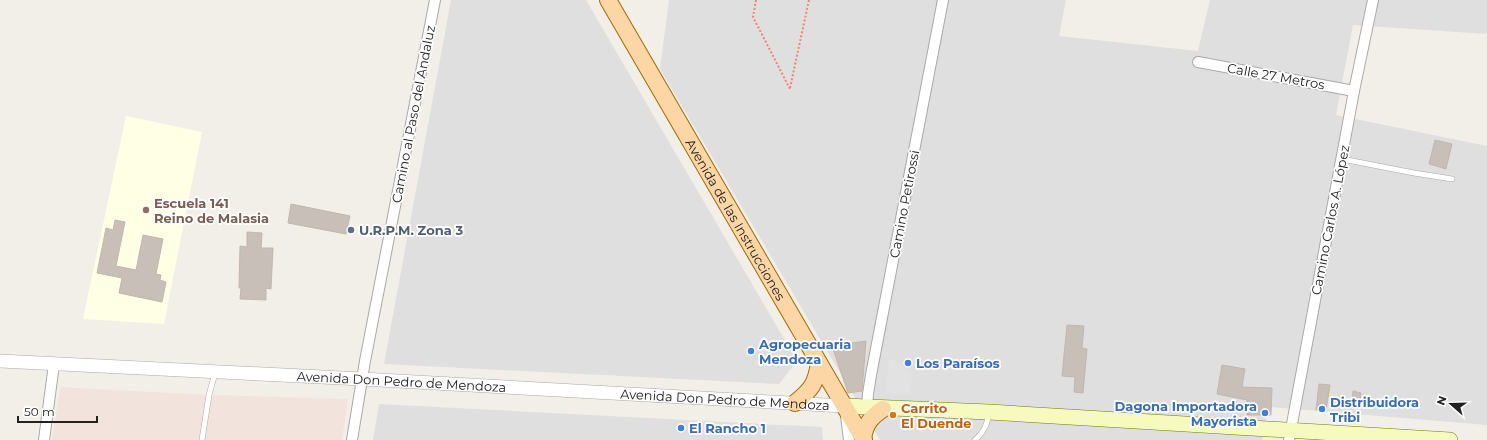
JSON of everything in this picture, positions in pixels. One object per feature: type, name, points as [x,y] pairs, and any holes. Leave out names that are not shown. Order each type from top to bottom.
[{"type":"main road","name":"Avenida de las Instrucciones","points":[[608,0],[844,406],[859,440]]},
{"type":"main road","points":[[795,403],[811,388],[817,378],[819,363]]},
{"type":"main road","name":"Avenida Don Pedro de Mendoza","points":[[844,406],[883,409],[989,412],[1290,435],[1450,440]]},
{"type":"main road","points":[[859,440],[867,423],[873,416],[883,409]]},
{"type":"street","name":"Camino al Paso del Andaluz","points":[[352,440],[362,379],[435,0]]},
{"type":"street","name":"Camino Petirossi","points":[[867,408],[871,375],[943,0]]},
{"type":"street","name":"Camino Carlos A. López","points":[[1290,435],[1354,90],[1373,0]]},
{"type":"street","name":"Calle 27 Metros","points":[[1198,62],[1354,90]]},
{"type":"street","name":"Avenida Don Pedro de Mendoza","points":[[0,360],[844,406]]},
{"type":"street","points":[[44,440],[54,364]]},
{"type":"lane","points":[[1342,158],[1414,173],[1452,178]]},
{"type":"lane","points":[[202,440],[209,395],[215,372]]},
{"type":"lane","points":[[976,440],[984,432],[988,422],[989,412]]},
{"type":"path","points":[[756,0],[753,17],[790,89],[809,0]]},
{"type":"shaded area","points":[[451,0],[586,0],[797,361],[779,384],[384,364]]},
{"type":"shaded area","points":[[669,0],[1066,0],[1059,36],[1198,51],[1210,0],[1487,0],[1487,34],[1353,25],[1336,115],[1487,146],[1487,425],[1269,407],[1262,440],[880,440],[660,69]]},
{"type":"shaded area","name":"Escuela 141 Reino de Malasia","points":[[126,116],[202,132],[164,324],[83,319]]},
{"type":"shaded area","points":[[889,358],[912,373],[910,395],[886,393]]},
{"type":"shaded area","points":[[60,387],[209,395],[348,399],[342,440],[52,440]]},
{"type":"shaded area","points":[[379,404],[822,427],[823,440],[373,440]]},
{"type":"building","points":[[1435,140],[1452,144],[1446,169],[1429,164]]},
{"type":"building","points":[[291,204],[350,216],[346,234],[288,223]]},
{"type":"building","points":[[115,220],[125,222],[116,266],[136,270],[143,235],[163,239],[156,274],[161,275],[160,280],[166,282],[162,302],[119,293],[122,278],[97,273],[106,228],[113,230]]},
{"type":"building","points":[[247,232],[262,233],[261,248],[273,248],[271,289],[266,288],[266,300],[240,299],[240,246],[247,247]]},
{"type":"building","points":[[1067,325],[1084,326],[1082,348],[1087,349],[1083,393],[1074,392],[1075,377],[1062,376]]},
{"type":"building","points":[[866,341],[862,391],[848,393],[832,346]]},
{"type":"building","points":[[1222,365],[1245,369],[1242,387],[1272,388],[1271,415],[1247,415],[1247,400],[1217,394]]},
{"type":"building","points":[[1319,384],[1330,385],[1326,411],[1316,410]]},
{"type":"building","points":[[1353,391],[1361,393],[1360,402],[1352,401]]},
{"type":"place","name":"Escuela 141 Reino de Malasia","points":[[146,210]]},
{"type":"place","name":"U.R.P.M. Zona 3","points":[[351,230]]},
{"type":"place","name":"Agropecuaria Mendoza","points":[[751,351]]},
{"type":"place","name":"Los Paraísos","points":[[908,363]]},
{"type":"place","name":"Distribuidora Tribi","points":[[1322,409]]},
{"type":"place","name":"Dagona Importadora Mayorista","points":[[1265,413]]},
{"type":"place","name":"Carrito El Duende","points":[[893,415]]},
{"type":"place","name":"El Rancho 1","points":[[681,428]]}]
